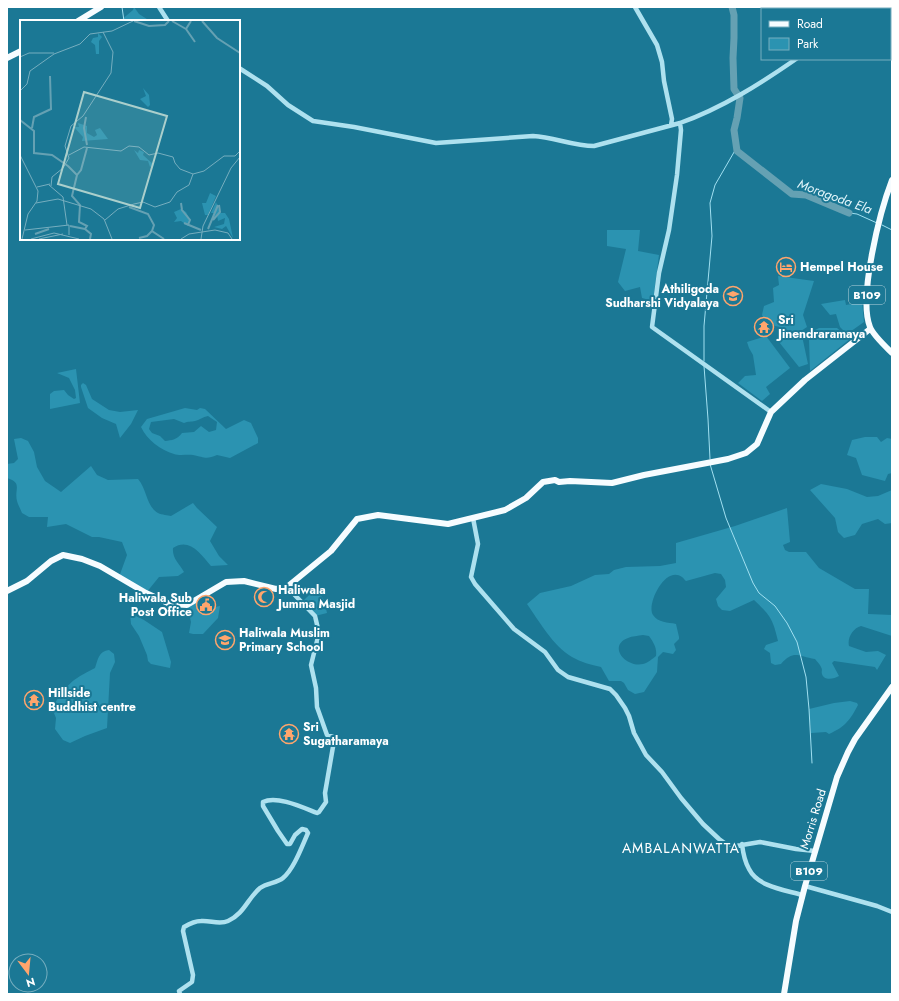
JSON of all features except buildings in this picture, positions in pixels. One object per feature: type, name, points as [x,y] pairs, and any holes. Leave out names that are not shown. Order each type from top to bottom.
[{"type":"main road","points":[[80,20],[101,7]]},
{"type":"main road","points":[[7,58],[20,52]]},
{"type":"main road","name":"B109","points":[[870,329],[866,296],[877,229],[892,180]]},
{"type":"main road","points":[[7,591],[27,581],[51,561],[63,555],[82,559],[100,566],[146,593],[170,604],[186,605],[226,582],[244,581],[271,589],[287,587],[331,552],[357,520],[378,515],[448,524],[505,510],[526,498],[543,482],[555,480],[559,482],[570,481],[612,483],[644,475],[710,463],[746,453],[757,444],[771,412],[805,380],[870,329],[892,353]]},
{"type":"main road","name":"Morris Road","points":[[784,994],[796,921],[802,895],[837,777],[848,752],[891,691]]},
{"type":"street","points":[[160,7],[167,20]]},
{"type":"street","points":[[635,7],[656,45],[662,62],[664,81],[672,119],[671,125]]},
{"type":"street","points":[[240,69],[267,86],[288,105],[313,121],[436,143],[544,136],[594,146],[694,118],[747,91],[794,60]]},
{"type":"street","points":[[680,123],[682,130],[670,230],[659,273],[652,327],[771,412]]},
{"type":"street","points":[[473,518],[478,544],[471,577],[475,584],[514,629],[545,652],[558,670],[568,677],[610,689],[616,695],[625,708],[634,733],[646,755],[662,772],[703,824],[719,840],[726,844],[736,846],[760,842],[815,851]]},
{"type":"street","points":[[180,994],[180,991],[192,982],[193,975],[183,931],[184,927],[202,920],[221,923],[236,916],[260,888],[282,879],[291,868],[306,838],[308,833],[306,830],[302,829],[295,835],[290,844],[287,844],[263,806],[263,802],[267,800],[290,803],[317,813],[326,802],[325,793],[334,741],[333,737],[328,735],[316,706],[316,688],[311,664],[319,633],[315,616],[287,587]]},
{"type":"street","points":[[742,844],[749,870],[758,880],[802,895]]},
{"type":"street","points":[[805,886],[877,906],[892,912]]},
{"type":"green space","points":[[134,7],[139,14],[148,20],[121,20],[133,10]]},
{"type":"green space","points":[[607,230],[640,230],[638,251],[659,255],[653,301],[642,298],[640,287],[625,291],[618,282],[626,249],[607,246]]},
{"type":"green space","points":[[778,276],[814,281],[803,315],[807,327],[801,331],[808,364],[799,367],[779,342],[784,339],[780,327],[766,324],[762,315],[764,306],[774,302],[773,288],[779,285]]},
{"type":"green space","points":[[845,300],[846,305],[862,302],[864,322],[847,334],[840,327],[836,314],[830,315],[821,304]]},
{"type":"green space","points":[[819,328],[837,328],[850,339],[810,371],[809,338],[814,335],[815,330]]},
{"type":"green space","points":[[766,336],[790,368],[766,387],[770,394],[762,401],[738,383],[745,376],[756,375],[753,355],[747,342]]},
{"type":"green space","points":[[76,369],[80,403],[50,409],[50,394],[54,391],[64,390],[74,399],[76,398],[75,390],[69,378],[57,373]]},
{"type":"green space","points":[[83,383],[86,385],[92,399],[109,410],[120,412],[138,410],[131,424],[120,438],[116,424],[102,418],[88,408],[81,387]]},
{"type":"green space","points":[[185,408],[197,410],[200,408],[205,409],[226,429],[244,420],[251,423],[258,438],[258,443],[230,458],[217,455],[207,458],[191,455],[176,455],[159,447],[147,436],[141,427],[147,419]],"holes":[[[208,416],[217,422],[216,430],[209,432],[201,426],[194,432],[182,433],[172,440],[165,441],[160,436],[152,433],[149,429],[151,422],[174,419],[184,423]]]},
{"type":"green space","points":[[865,437],[877,437],[881,442],[887,438],[892,439],[892,473],[888,474],[885,481],[862,475],[856,458],[847,455],[852,440]]},
{"type":"green space","points":[[21,438],[28,441],[34,452],[37,467],[45,481],[61,492],[91,466],[97,475],[108,480],[138,479],[151,506],[160,514],[171,516],[193,503],[217,527],[210,541],[219,556],[228,565],[211,566],[199,552],[184,544],[173,548],[173,552],[184,572],[178,576],[159,577],[146,593],[119,577],[127,555],[122,542],[92,537],[66,524],[47,527],[48,517],[29,517],[22,513],[16,497],[16,484],[7,478],[7,464],[14,463],[18,459],[14,439]]},
{"type":"green space","points":[[821,484],[847,489],[867,497],[878,496],[892,490],[892,523],[885,524],[878,519],[862,524],[855,535],[844,538],[838,532],[835,518],[810,490]]},
{"type":"green space","points":[[787,508],[790,542],[783,545],[785,550],[789,552],[806,552],[819,568],[855,589],[869,589],[868,614],[892,615],[892,636],[861,626],[853,631],[849,640],[849,646],[866,652],[878,651],[886,655],[877,670],[875,667],[834,661],[832,663],[839,676],[829,679],[823,676],[821,666],[815,659],[793,655],[781,664],[775,665],[771,663],[770,653],[764,649],[766,645],[778,641],[774,627],[770,618],[754,600],[730,611],[722,610],[718,606],[716,599],[726,587],[725,580],[721,574],[715,573],[686,581],[682,577],[676,575],[669,576],[658,588],[652,603],[652,610],[653,615],[658,620],[676,624],[679,639],[674,644],[676,650],[673,654],[663,652],[658,657],[657,672],[644,692],[635,694],[628,690],[621,681],[609,681],[601,667],[579,660],[565,652],[547,633],[527,604],[540,593],[571,586],[595,575],[609,574],[614,570],[626,567],[660,566],[676,563],[676,543],[735,526]],"holes":[[[633,636],[649,636],[656,650],[656,656],[650,661],[643,664],[631,663],[621,656],[619,646],[622,642]]]},
{"type":"green space","points":[[314,586],[324,600],[327,613],[315,616],[302,602],[312,592]]},
{"type":"green space","points":[[195,601],[203,609],[220,606],[218,618],[203,634],[189,633],[191,622],[187,605]]},
{"type":"green space","points":[[130,613],[162,632],[171,662],[170,668],[151,664],[148,661],[139,636],[131,624]]},
{"type":"green space","points":[[109,650],[114,654],[115,662],[110,673],[107,728],[70,743],[63,740],[55,729],[56,718],[52,708],[65,688],[80,676],[95,668],[101,654]]},
{"type":"green space","points":[[850,701],[857,703],[858,705],[850,719],[843,726],[829,734],[826,732],[811,733],[809,709]]},
{"type":"waterway","points":[[122,7],[124,20]]},
{"type":"waterway","name":"Moragoda Ela","points":[[732,7],[734,15],[734,89],[740,98],[734,130],[737,151],[792,194],[806,195],[849,213]]},
{"type":"waterway","points":[[704,361],[704,326],[712,236],[710,203],[715,185],[737,147]]},
{"type":"waterway","name":"Moragoda Ela","points":[[849,213],[857,214],[877,223]]},
{"type":"waterway","name":"Moragoda Ela","points":[[882,225],[892,230]]},
{"type":"waterway","points":[[704,366],[710,459]]},
{"type":"waterway","points":[[710,464],[726,518],[753,583],[759,593],[775,606],[787,623],[797,642],[806,677],[812,763]]},
{"type":"place","name":"Hempel House","points":[[786,267]]},
{"type":"place","name":"Athiligoda Sudharshi Vidyalaya","points":[[733,296]]},
{"type":"place","name":"Sri Jinendraramaya","points":[[764,327]]},
{"type":"place","name":"Haliwala Jumma Masjid","points":[[264,597]]},
{"type":"place","name":"Haliwala Sub Post Office","points":[[206,605]]},
{"type":"place","name":"Haliwala Muslim Primary School","points":[[225,640]]},
{"type":"place","name":"Hillside Buddhist centre","points":[[34,700]]},
{"type":"place","name":"Sri Sugatharamaya","points":[[289,734]]},
{"type":"district","name":"AMBALANWATTA","points":[[681,848]]}]
